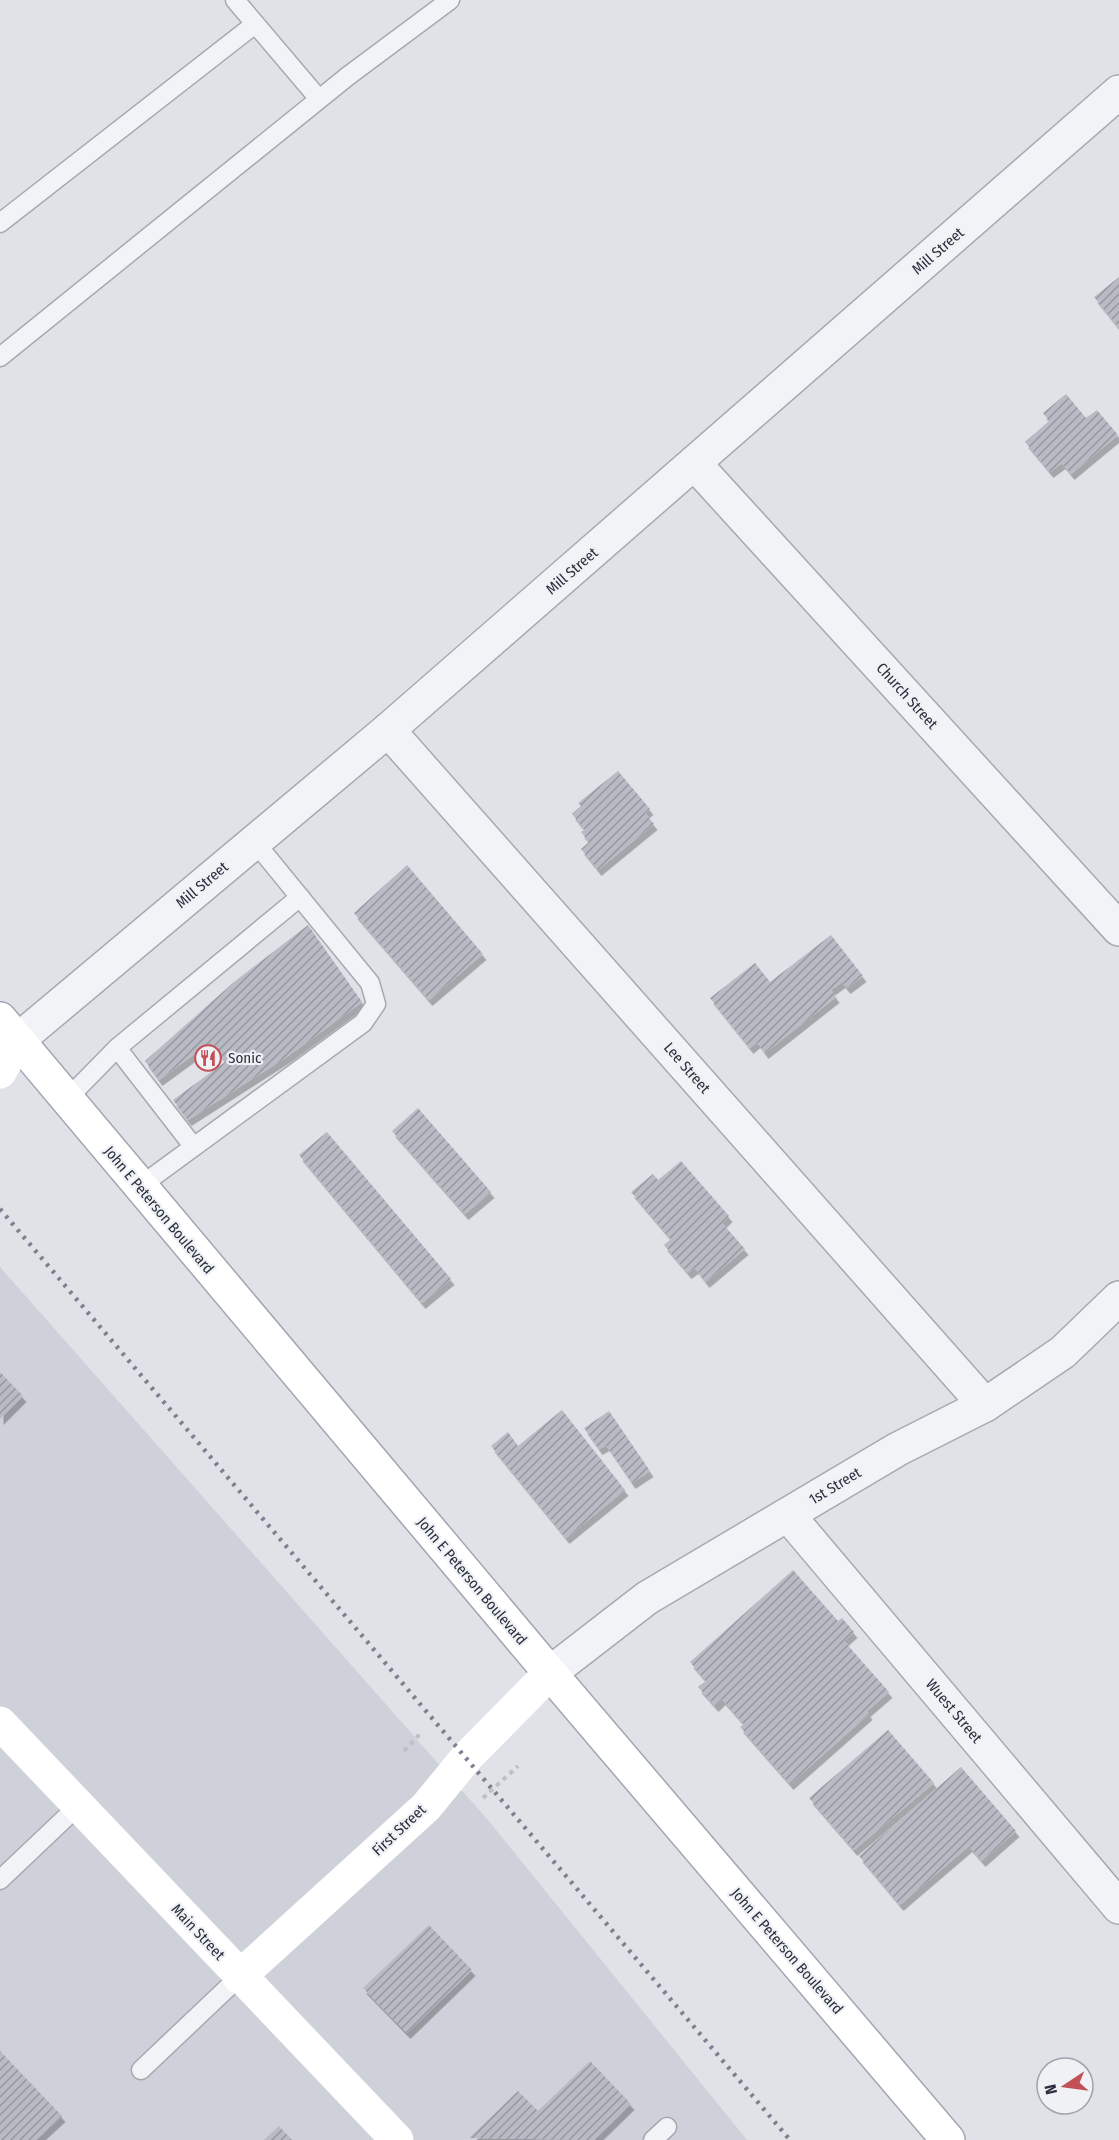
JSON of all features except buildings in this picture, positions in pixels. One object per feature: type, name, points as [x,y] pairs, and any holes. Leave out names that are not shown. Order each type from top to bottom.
[{"type":"main road","points":[[0,1072],[6,1036]]},
{"type":"main road","name":"John E Peterson Boulevard","points":[[6,1036],[66,1100],[550,1674],[948,2140]]},
{"type":"main road","name":"First Street","points":[[239,1977],[426,1807],[467,1757],[550,1674]]},
{"type":"main road","name":"Main Street","points":[[0,1723],[239,1977],[397,2140]]},
{"type":"street","name":"Mill Street","points":[[6,1036],[254,841],[388,730],[1119,92]]},
{"type":"street","name":"Church Street","points":[[695,464],[1119,930]]},
{"type":"street","name":"Lee Street","points":[[388,730],[985,1405]]},
{"type":"street","name":"1st Street","points":[[550,1674],[647,1598],[897,1449],[985,1405],[1063,1352],[1119,1298]]},
{"type":"street","name":"Wuest Street","points":[[788,1515],[1119,1907]]},
{"type":"lane","points":[[235,0],[319,99]]},
{"type":"lane","points":[[0,357],[319,99],[450,0]]},
{"type":"lane","points":[[0,223],[255,24]]},
{"type":"lane","points":[[139,1187],[363,1023],[376,1004],[370,983],[254,841]]},
{"type":"lane","points":[[66,1100],[117,1048],[300,897]]},
{"type":"lane","points":[[117,1048],[193,1146]]},
{"type":"lane","points":[[0,1880],[79,1805]]},
{"type":"lane","points":[[141,2070],[239,1977]]},
{"type":"lane","points":[[653,2140],[667,2127]]},
{"type":"path","points":[[404,1751],[421,1733]]},
{"type":"shaded area","points":[[0,1267],[488,1820],[747,2140],[0,2140]]},
{"type":"railway","points":[[0,1209],[790,2140]]},
{"type":"place","name":"Sonic","points":[[208,1058]]}]
